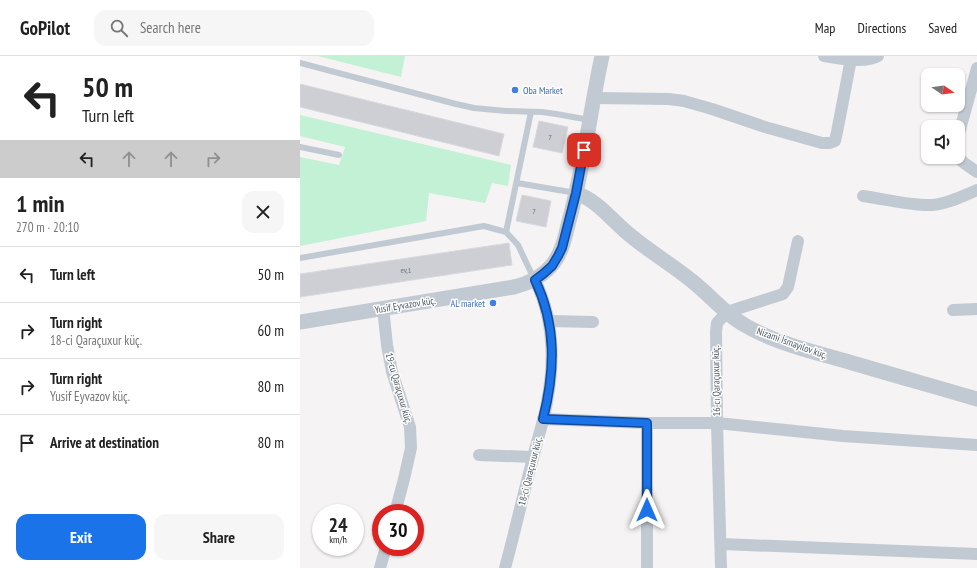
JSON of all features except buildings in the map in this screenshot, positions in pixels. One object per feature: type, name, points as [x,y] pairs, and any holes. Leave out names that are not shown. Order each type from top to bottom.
[{"type":"street","name":"Yusif Eyvazov küç.","points":[[300,322],[514,287],[535,280],[543,274],[552,266],[562,248],[576,193],[602,56]]},
{"type":"street","points":[[824,56],[851,59],[874,58],[878,56]]},
{"type":"street","points":[[594,98],[669,99],[684,101],[765,127],[822,143],[830,143],[835,141],[838,132],[851,59]]},
{"type":"street","points":[[963,120],[977,68]]},
{"type":"street","points":[[965,164],[977,172]]},
{"type":"street","points":[[863,196],[917,205],[933,205],[949,201],[977,190]]},
{"type":"street","name":"Nizami İsmayılov küç.","points":[[576,193],[585,196],[592,201],[655,255],[692,281],[727,312],[753,330],[800,348],[977,399]]},
{"type":"street","points":[[727,312],[783,294],[788,287],[798,241]]},
{"type":"street","name":"18-ci Qaraçuxur küç.","points":[[505,568],[547,403],[552,364],[552,346],[549,321],[541,292],[535,280]]},
{"type":"street","name":"19-cu Qaraçuxur küç.","points":[[383,308],[392,372],[410,427],[411,448],[397,504]]},
{"type":"street","points":[[953,310],[977,309]]},
{"type":"street","name":"16-cı Qaraçuxur küç.","points":[[721,568],[716,332],[717,323],[727,312]]},
{"type":"street","points":[[549,321],[593,322]]},
{"type":"street","points":[[543,419],[647,423],[717,423],[843,436],[977,445]]},
{"type":"street","points":[[647,423],[647,568]]},
{"type":"street","points":[[479,455],[533,457]]},
{"type":"street","points":[[721,544],[977,554]]},
{"type":"street","points":[[380,568],[383,556]]},
{"type":"lane","points":[[300,63],[474,108],[556,114],[590,120]]},
{"type":"lane","points":[[506,232],[532,112]]},
{"type":"lane","points":[[300,147],[340,156]]},
{"type":"lane","points":[[517,183],[576,193]]},
{"type":"lane","points":[[300,258],[484,226],[506,232],[518,245],[535,280]]},
{"type":"green space","points":[[318,56],[405,56],[401,77]]},
{"type":"green space","points":[[300,115],[511,165],[508,186],[492,183],[485,203],[429,193],[426,221],[300,246],[300,157],[339,165],[345,147],[300,136]]},
{"type":"place","name":"Oba Market","points":[[515,90]]},
{"type":"place","name":"AL market","points":[[493,303]]},
{"type":"route","points":[[584,150],[576,193],[562,248],[552,266],[535,280],[541,292],[549,321],[552,346],[551,374],[543,419],[647,423],[647,510]]}]
